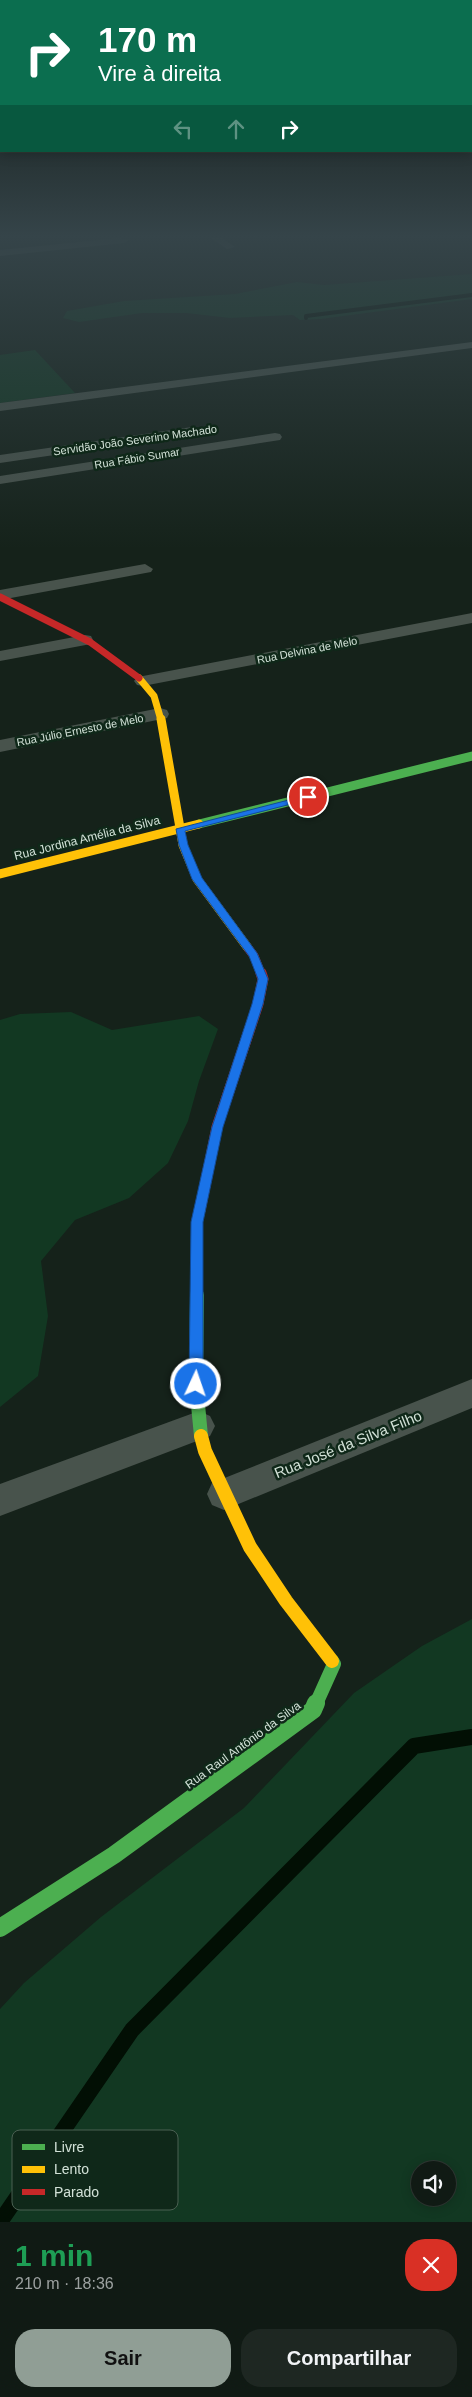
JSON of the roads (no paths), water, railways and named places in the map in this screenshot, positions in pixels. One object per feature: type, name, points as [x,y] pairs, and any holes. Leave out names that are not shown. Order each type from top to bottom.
[{"type":"street","points":[[0,407],[472,345]]},
{"type":"street","name":"Servidão João Severino Machado","points":[[0,459],[203,430]]},
{"type":"street","name":"Rua Fábio Sumar","points":[[0,480],[275,437]]},
{"type":"street","points":[[0,596],[145,569]]},
{"type":"street","name":"Rua Raul Antônio da Silva","points":[[0,596],[85,640],[126,666],[143,681],[155,698],[160,714],[183,845],[197,879],[254,956],[263,979],[258,1004],[218,1127],[197,1222],[196,1384],[199,1426],[205,1451],[250,1547],[286,1602],[334,1664],[313,1710],[270,1744],[114,1854],[0,1928]]},
{"type":"street","name":"Rua Delvina de Melo","points":[[143,681],[472,618]]},
{"type":"street","points":[[0,656],[85,640]]},
{"type":"street","name":"Rua Júlio Ernesto de Melo","points":[[0,746],[160,714]]},
{"type":"street","name":"Rua Jordina Amélia da Silva","points":[[0,874],[472,756]]},
{"type":"street","name":"Rua José da Silva Filho","points":[[224,1494],[472,1393]]},
{"type":"street","points":[[0,1500],[199,1426]]},
{"type":"waterway","points":[[63,2130],[132,2030],[414,1746],[472,1737]]},
{"type":"waterway","points":[[0,2222],[12,2205]]}]
